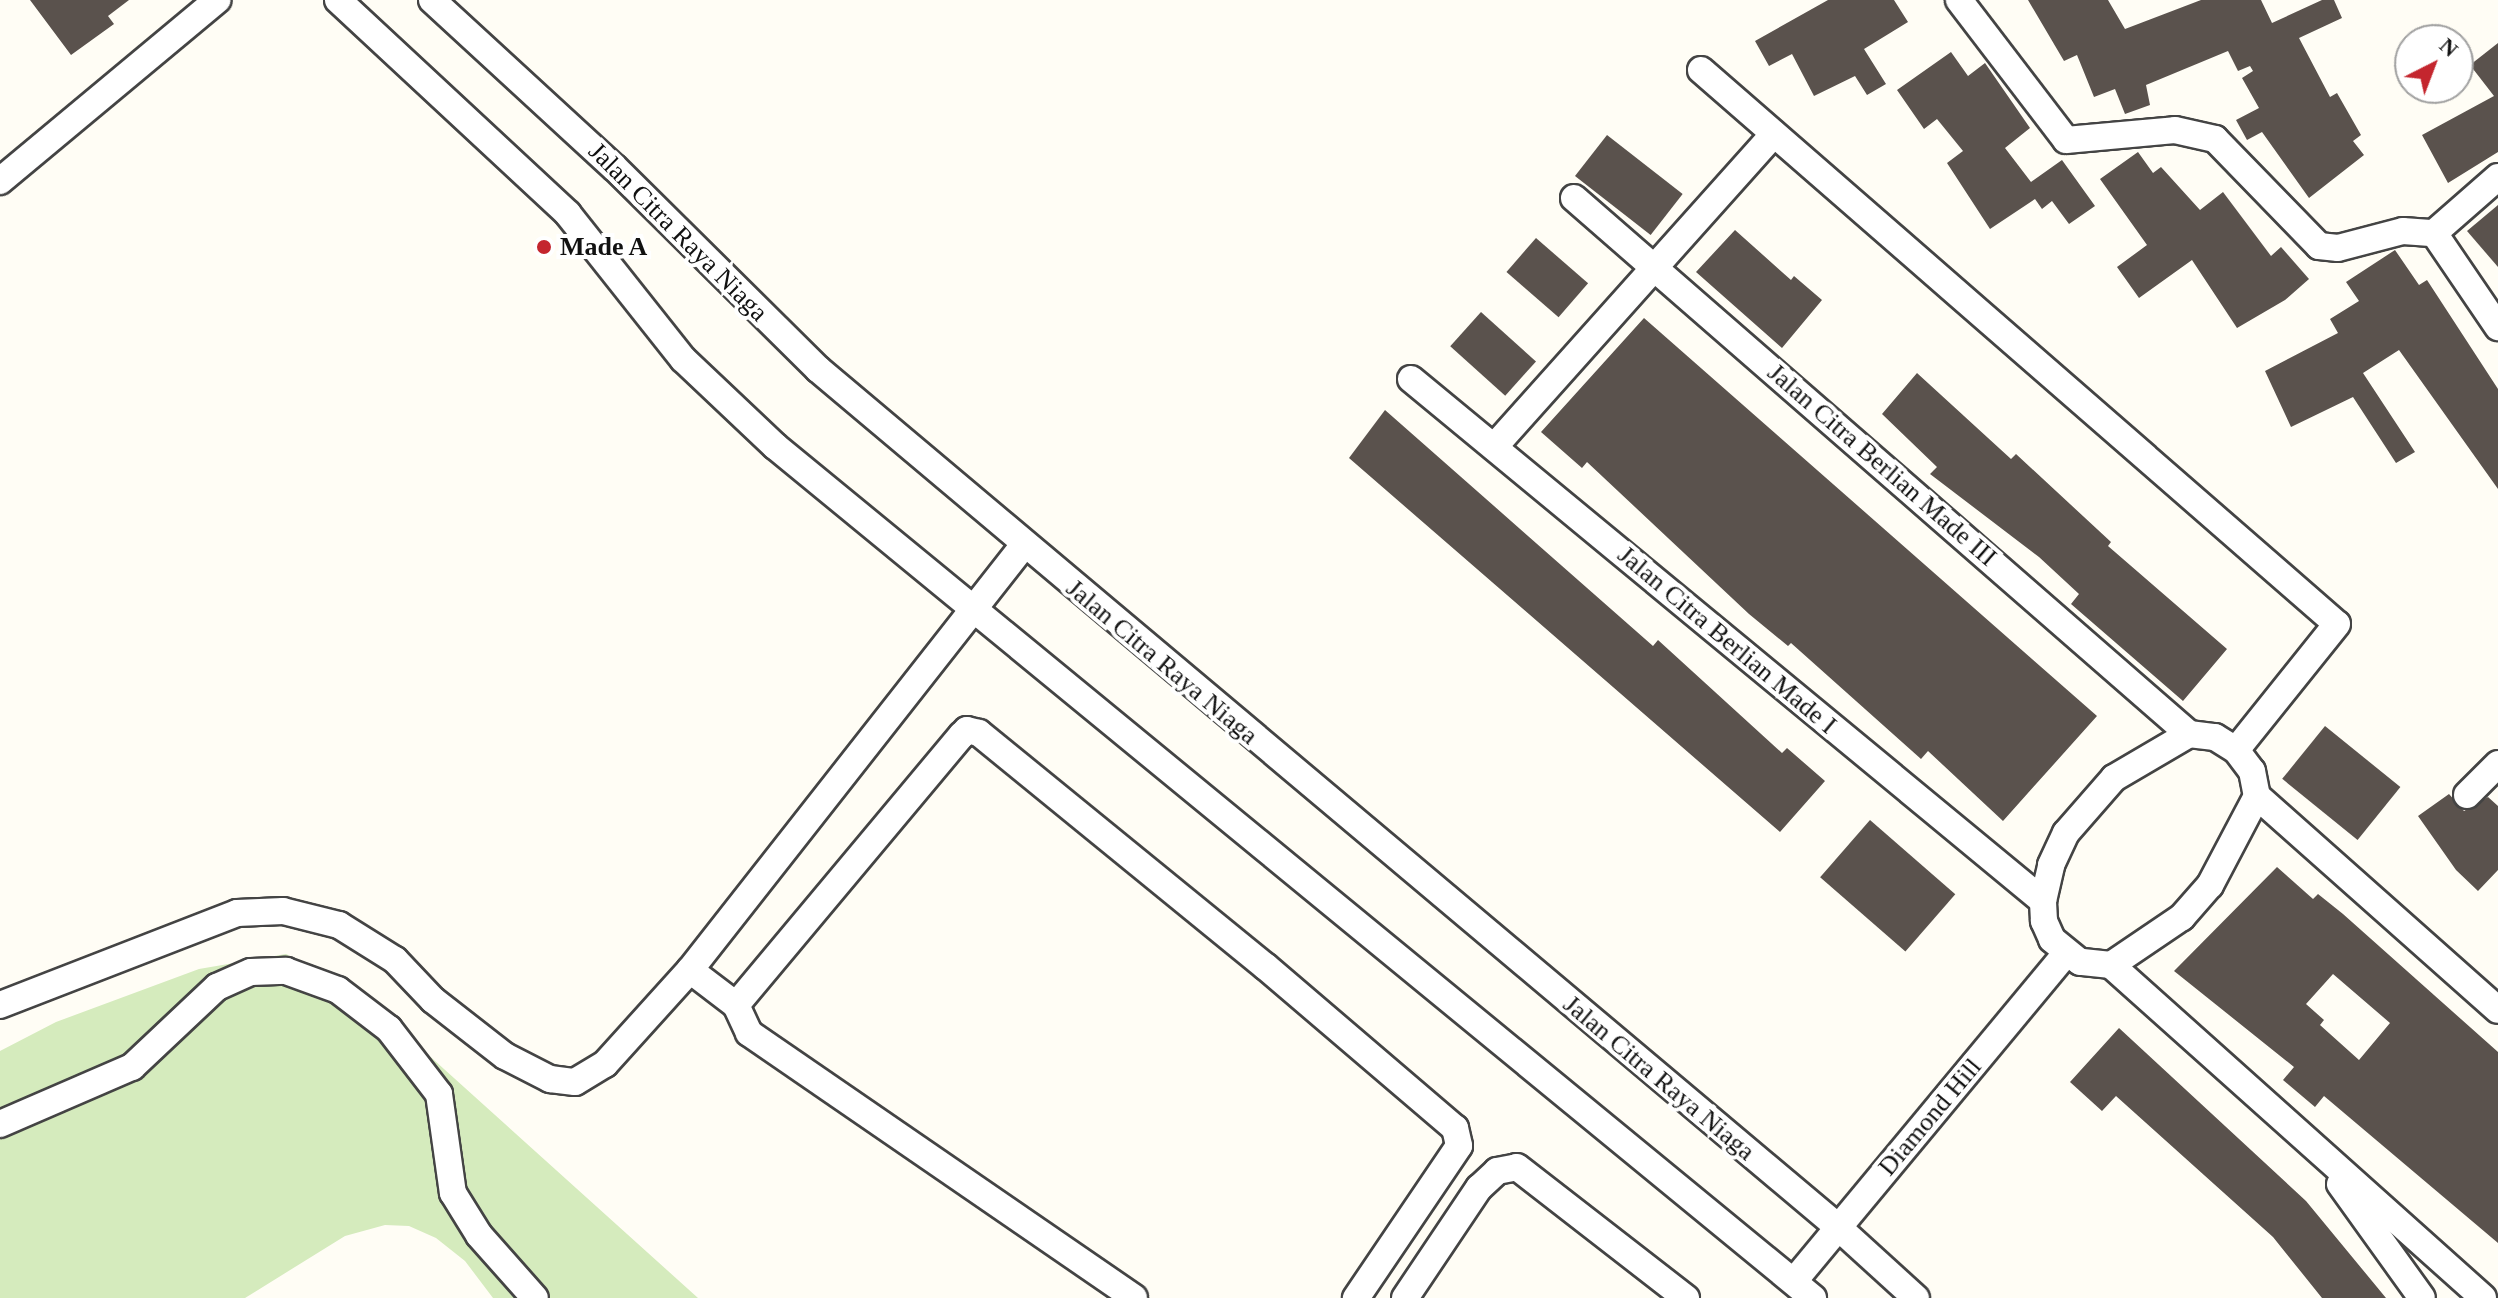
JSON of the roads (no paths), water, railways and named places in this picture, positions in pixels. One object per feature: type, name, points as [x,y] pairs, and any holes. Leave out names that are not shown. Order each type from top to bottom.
[{"type":"street","points":[[0,181],[217,0]]},
{"type":"street","points":[[338,0],[568,214],[683,359],[763,435],[1804,1290]]},
{"type":"street","name":"Jalan Citra Raya Niaga","points":[[432,0],[615,168],[818,369],[1023,546],[1839,1228],[1916,1298]]},
{"type":"street","points":[[1959,0],[2066,140],[2175,130],[2215,139],[2319,246],[2338,248],[2403,231],[2434,233],[2498,177]]},
{"type":"street","points":[[1701,70],[2337,624],[2236,750]]},
{"type":"street","points":[[1494,447],[1658,269],[1774,134]]},
{"type":"street","name":"Jalan Citra Berlian Made III","points":[[1574,198],[2189,734]]},
{"type":"street","points":[[2434,233],[2498,327]]},
{"type":"street","name":"Jalan Citra Berlian Made I","points":[[1411,379],[2043,901]]},
{"type":"street","points":[[0,1005],[237,913],[283,911],[339,925],[395,960],[433,1000],[505,1056],[550,1079],[575,1082],[605,1064],[690,970],[1023,546]]},
{"type":"street","points":[[736,1005],[962,735],[967,730],[979,733],[1265,966],[1455,1128],[1459,1146],[1356,1298]]},
{"type":"street","points":[[2483,1298],[2111,965],[2080,962],[2066,953],[2044,921],[2043,901],[2051,865],[2088,803],[2114,778],[2189,734],[2215,737],[2236,750],[2252,771],[2257,796],[2498,1010]]},
{"type":"street","points":[[2467,795],[2498,764]]},
{"type":"street","points":[[2111,965],[2182,917],[2210,885],[2257,796]]},
{"type":"street","name":"Diamond Hill","points":[[1804,1290],[1839,1228],[2066,953]]},
{"type":"street","points":[[690,970],[736,1005],[749,1033],[1134,1298]]},
{"type":"street","points":[[0,1124],[132,1067],[217,987],[251,972],[286,971],[338,990],[389,1029],[431,1083],[439,1094],[453,1193],[479,1235],[535,1298]]},
{"type":"street","points":[[2311,1144],[2422,1298]]},
{"type":"street","points":[[1405,1298],[1479,1188],[1497,1171],[1517,1167],[1686,1298]]},
{"type":"place","name":"Made A","points":[[544,247]]}]
